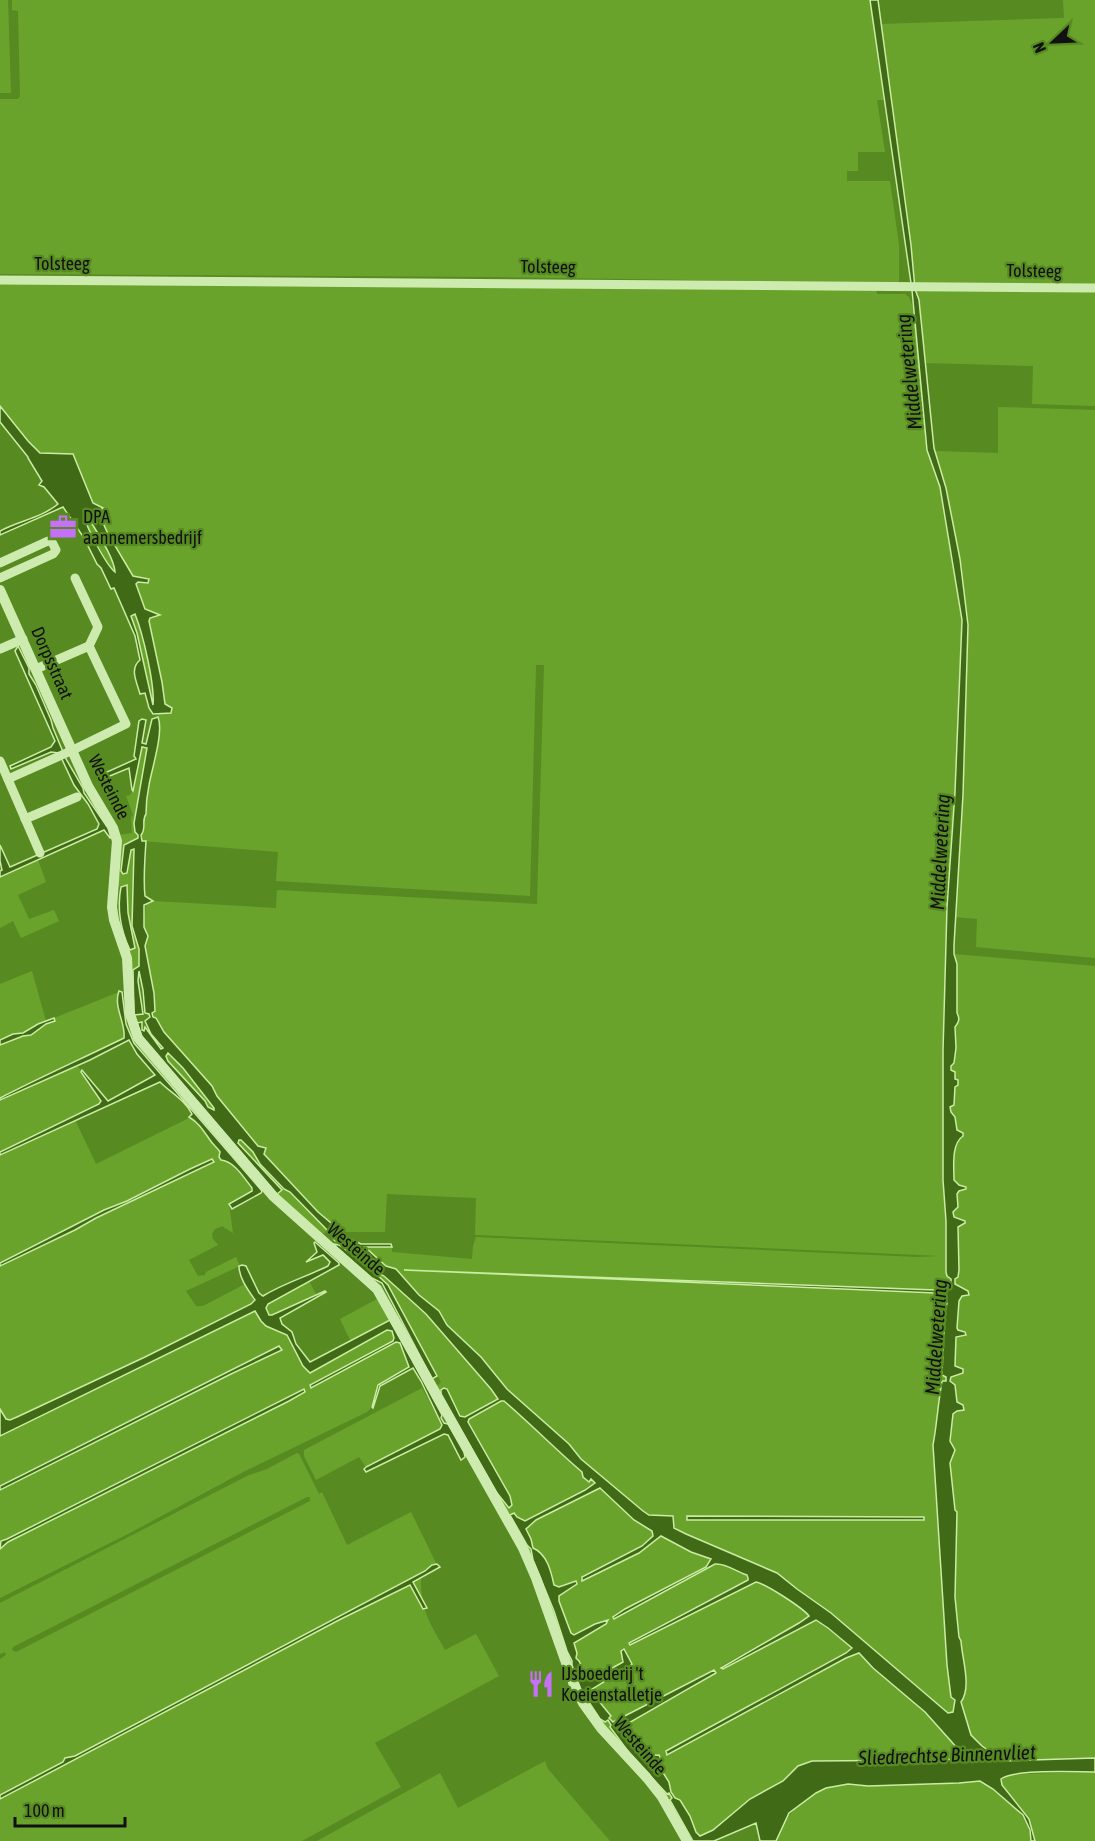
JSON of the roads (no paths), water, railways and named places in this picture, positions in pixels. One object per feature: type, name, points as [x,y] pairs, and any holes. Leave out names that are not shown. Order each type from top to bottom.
[{"type":"street","name":"Tolsteeg","points":[[0,280],[1095,288]]},
{"type":"street","points":[[0,563],[48,542],[56,545],[53,554],[0,578]]},
{"type":"street","points":[[36,669],[88,646],[98,627],[75,578]]},
{"type":"street","name":"Dorpsstraat","points":[[0,590],[36,669],[65,754]]},
{"type":"street","points":[[0,649],[23,639]]},
{"type":"street","points":[[8,779],[126,724],[88,646]]},
{"type":"street","name":"Westeinde","points":[[65,754],[113,828],[117,842],[112,907],[127,958],[130,1014],[138,1038],[273,1196],[377,1289],[523,1548],[574,1684],[583,1702],[601,1728],[662,1797],[687,1841]]},
{"type":"street","points":[[0,761],[40,853]]},
{"type":"street","points":[[25,819],[77,797]]},
{"type":"place","name":"DPA aannemersbedrijf","points":[[63,527]]},
{"type":"place","name":"IJsboederij 't Koeienstalletje","points":[[541,1684]]},
{"type":"water label","name":"Middelwetering","points":[[909,372]]},
{"type":"water label","name":"Middelwetering","points":[[940,852]]},
{"type":"water label","name":"Middelwetering","points":[[936,1337]]},
{"type":"water label","name":"Sliedrechtse Binnenvliet","points":[[947,1755]]}]
